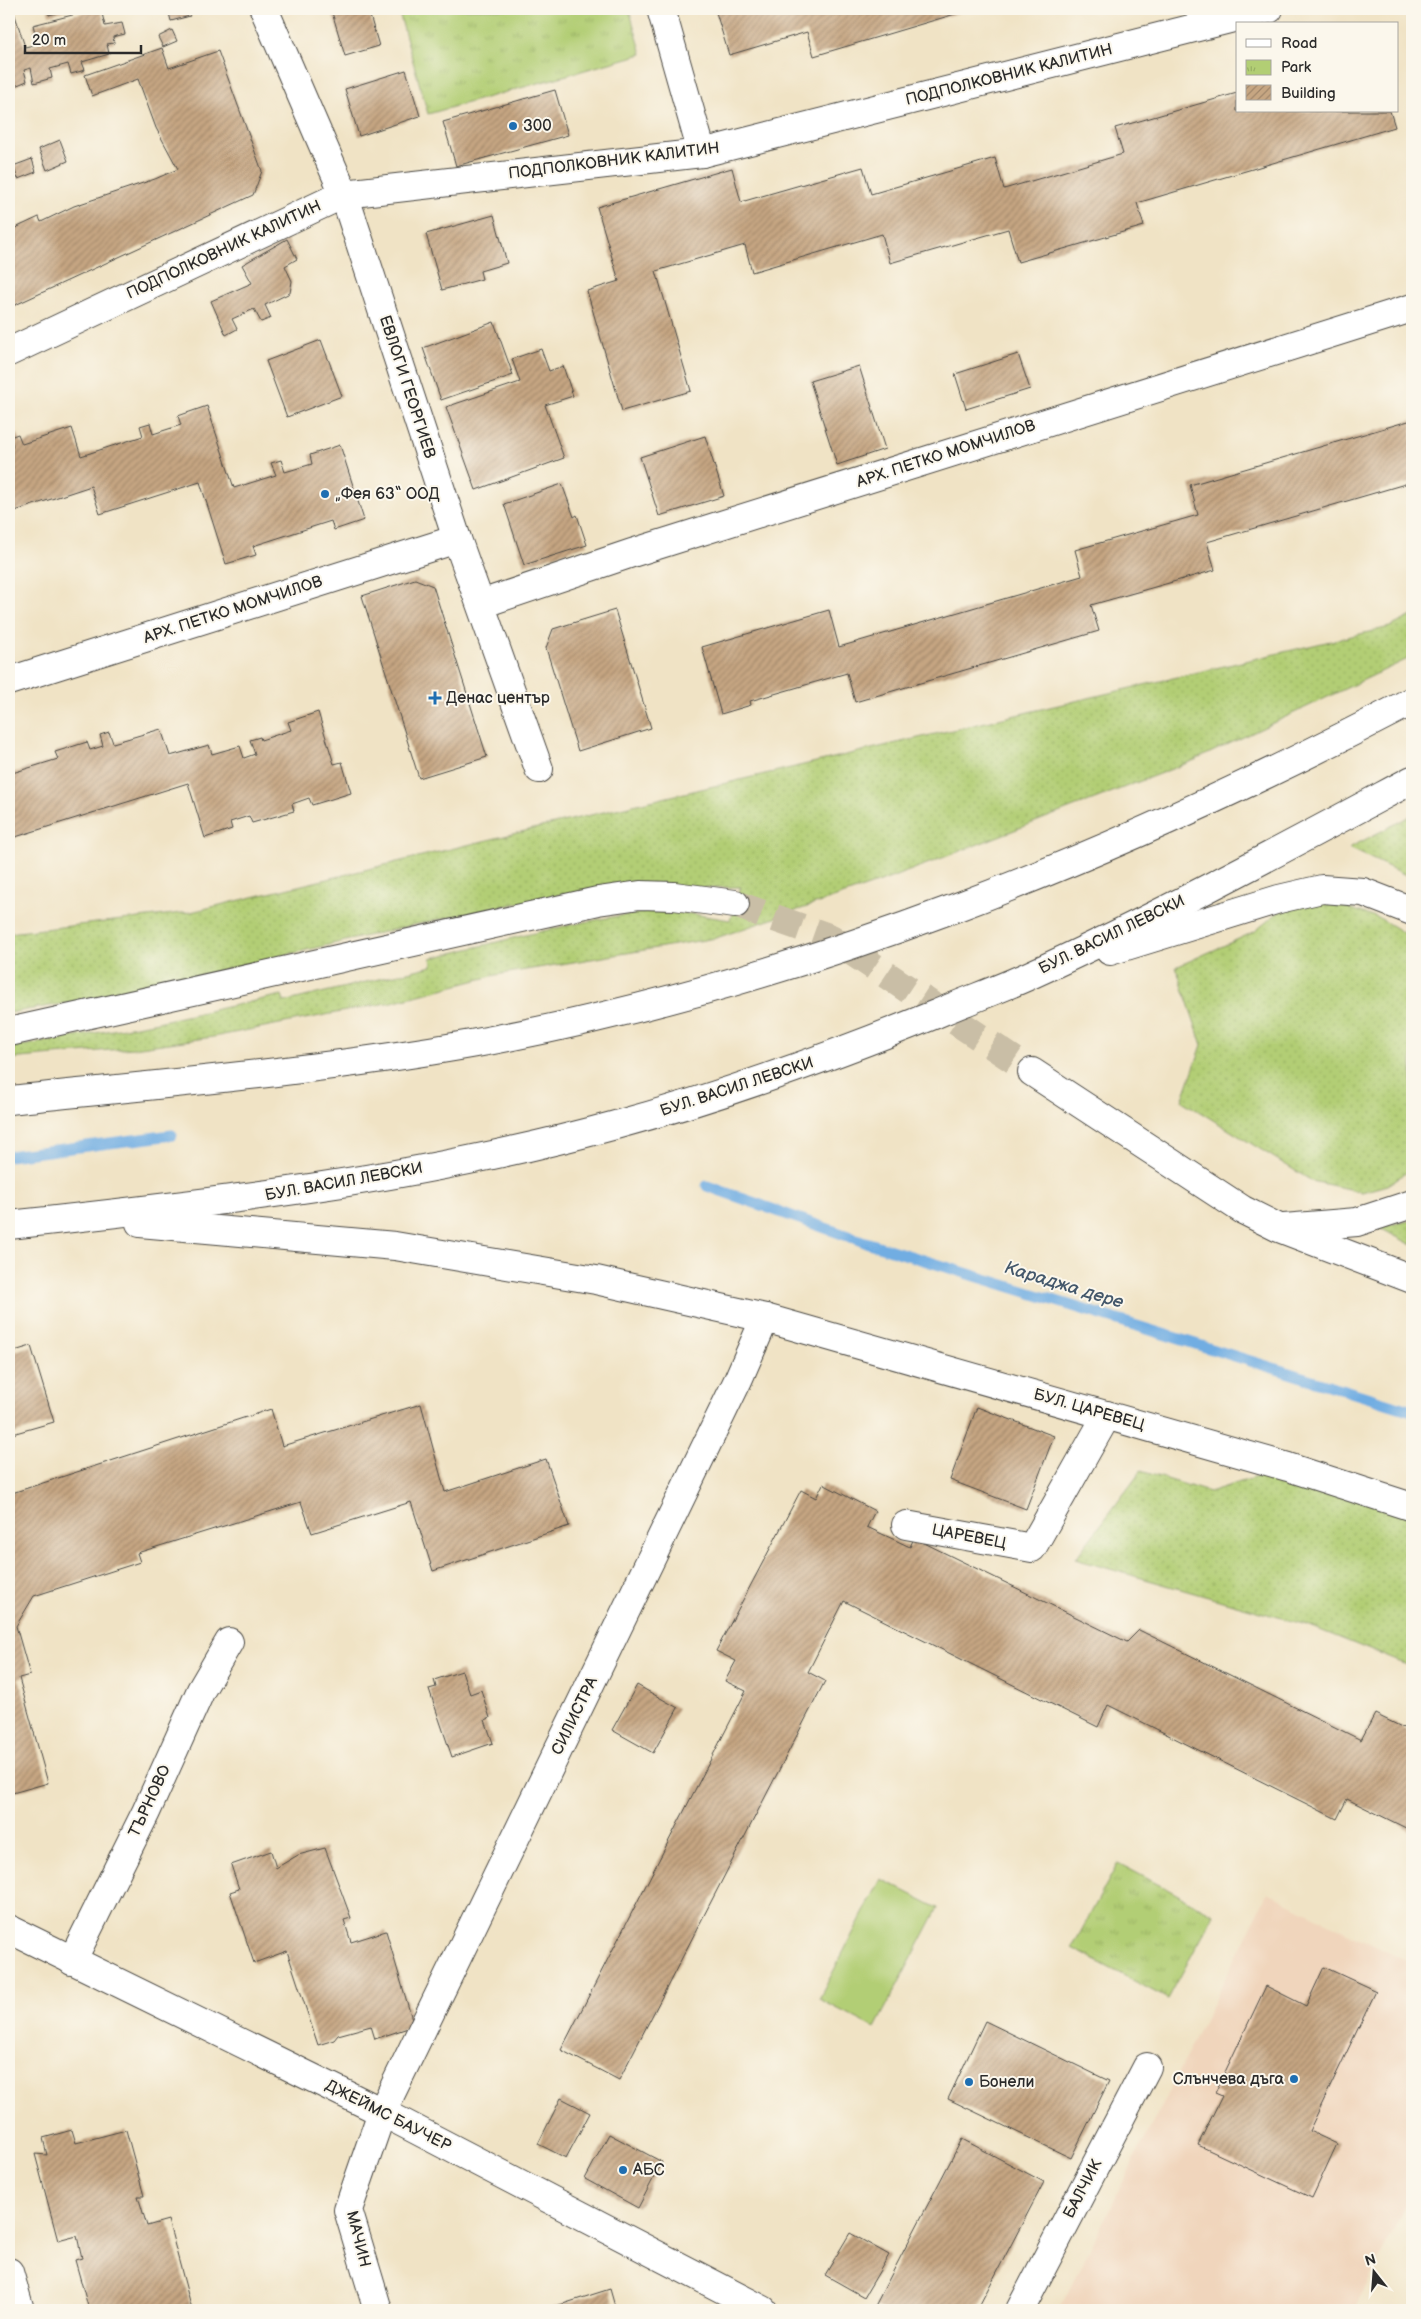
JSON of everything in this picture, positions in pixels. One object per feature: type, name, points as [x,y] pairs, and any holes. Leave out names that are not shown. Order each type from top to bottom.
[{"type":"main road","name":"ЕВЛОГИ ГЕОРГИЕВ","points":[[264,9],[344,194],[457,539],[539,770]]},
{"type":"main road","points":[[661,9],[702,153]]},
{"type":"main road","name":"ПОДПОЛКОВНИК КАЛИТИН","points":[[9,352],[344,194],[702,153],[1269,9]]},
{"type":"main road","name":"АРХ. ПЕТКО МОМЧИЛОВ","points":[[481,604],[632,553],[1412,308]]},
{"type":"main road","name":"АРХ. ПЕТКО МОМЧИЛОВ","points":[[9,681],[457,539]]},
{"type":"main road","points":[[9,1100],[308,1067],[472,1044],[649,1004],[768,971],[959,908],[1066,865],[1311,754],[1412,701]]},
{"type":"main road","name":"БУЛ. ВАСИЛ ЛЕВСКИ","points":[[9,1225],[86,1218],[343,1185],[525,1148],[610,1127],[771,1077],[876,1039],[1025,978],[1204,890],[1412,780]]},
{"type":"main road","points":[[1025,978],[1300,893],[1342,889],[1363,892],[1412,911]]},
{"type":"main road","points":[[9,1032],[598,901],[640,895],[674,896],[735,904]]},
{"type":"main road","points":[[1032,1072],[1243,1210],[1279,1228],[1412,1280]]},
{"type":"main road","points":[[1279,1228],[1357,1222],[1412,1204]]},
{"type":"main road","name":"БУЛ. ЦАРЕВЕЦ","points":[[86,1218],[394,1246],[596,1280],[765,1318],[1288,1467],[1412,1507]]},
{"type":"main road","points":[[9,1237],[36,1222]]},
{"type":"main road","name":"СИЛИСТРА","points":[[382,2112],[734,1389],[765,1318]]},
{"type":"main road","name":"ЦАРЕВЕЦ","points":[[906,1525],[1032,1548],[1107,1415]]},
{"type":"main road","name":"ТЪРНОВО","points":[[72,1961],[146,1812],[201,1690],[228,1642]]},
{"type":"main road","name":"ДЖЕЙМС БАУЧЕР","points":[[9,1929],[382,2112],[763,2310]]},
{"type":"main road","name":"БАЛЧИК","points":[[1020,2310],[1147,2067]]},
{"type":"main road","name":"МАЧИН","points":[[378,2310],[348,2210],[382,2112]]},
{"type":"main road","points":[[9,2272],[20,2310]]},
{"type":"shaded area","name":"Слънчева дъга","points":[[1268,1893],[1412,1964],[1412,2194],[1354,2310],[1059,2310]]},
{"type":"green space","points":[[398,9],[629,9],[642,54],[428,114]]},
{"type":"green space","points":[[1412,616],[1412,657],[1195,760],[883,881],[716,938],[496,975],[392,1002],[213,1037],[133,1048],[9,1059],[9,1048],[153,1023],[282,995],[284,1002],[432,966],[431,958],[593,920],[667,911],[730,920],[741,887],[596,889],[557,895],[413,925],[120,994],[9,1013],[9,933],[191,912],[595,814],[1390,627]]},
{"type":"green space","points":[[1412,815],[1412,878],[1349,848]]},
{"type":"green space","points":[[1334,903],[1381,919],[1412,938],[1412,1169],[1387,1185],[1362,1192],[1312,1181],[1182,1101],[1202,1045],[1176,967],[1254,932],[1286,906]]},
{"type":"green space","points":[[1412,1219],[1412,1245],[1378,1227],[1409,1221]]},
{"type":"green space","points":[[1288,1467],[1412,1507],[1412,1667],[1310,1626],[1075,1559],[1141,1471],[1209,1492]]},
{"type":"green space","points":[[1118,1863],[1214,1914],[1168,1999],[1072,1948]]},
{"type":"green space","points":[[881,1879],[938,1908],[875,2028],[819,1999]]},
{"type":"building","points":[[9,9],[13,9],[25,47],[38,44],[33,25],[96,9],[101,9],[105,26],[122,23],[125,34],[113,37],[114,43],[107,44],[109,54],[82,62],[85,70],[71,74],[68,64],[50,69],[52,78],[34,83],[31,68],[24,70],[27,81],[15,86],[12,85],[9,75]]},
{"type":"building","points":[[48,9],[70,9],[49,15]]},
{"type":"building","points":[[168,9],[197,9],[188,12],[190,16],[171,21]]},
{"type":"building","points":[[331,9],[368,9],[379,46],[345,56]]},
{"type":"building","points":[[715,9],[972,9],[814,56],[807,32],[729,55]]},
{"type":"building","points":[[172,30],[177,41],[163,47],[158,37]]},
{"type":"building","points":[[162,48],[169,68],[218,51],[262,171],[253,195],[13,306],[9,295],[9,231],[39,217],[41,222],[74,206],[155,179],[178,169],[156,128],[138,79],[92,96],[85,75]]},
{"type":"building","points":[[406,70],[420,116],[359,136],[345,89]]},
{"type":"building","points":[[555,90],[568,135],[456,166],[443,122]]},
{"type":"building","points":[[1236,93],[1236,112],[1390,112],[1395,127],[1137,203],[1144,226],[1018,262],[1008,229],[890,263],[882,234],[752,272],[745,245],[656,271],[691,391],[622,411],[587,291],[619,281],[597,207],[732,168],[741,202],[863,167],[871,194],[995,158],[1004,189],[1123,154],[1115,128]]},
{"type":"building","points":[[60,140],[68,161],[47,170],[39,149]]},
{"type":"building","points":[[32,159],[36,172],[18,179],[13,166]]},
{"type":"building","points":[[494,215],[507,263],[480,271],[482,279],[442,290],[426,234]]},
{"type":"building","points":[[287,239],[297,259],[285,266],[292,281],[290,293],[265,305],[271,318],[261,322],[254,309],[232,319],[237,329],[226,335],[211,301],[252,283],[242,265]]},
{"type":"building","points":[[494,322],[513,375],[441,400],[423,348]]},
{"type":"building","points":[[321,340],[342,396],[287,417],[266,361]]},
{"type":"building","points":[[541,349],[549,371],[563,366],[573,396],[545,405],[564,458],[476,490],[446,407],[520,382],[512,359]]},
{"type":"building","points":[[1018,354],[1030,389],[966,409],[955,374]]},
{"type":"building","points":[[859,366],[885,449],[837,465],[810,381]]},
{"type":"building","points":[[207,406],[234,488],[276,475],[271,463],[281,460],[285,472],[312,464],[310,455],[340,445],[364,520],[334,530],[331,521],[253,546],[256,555],[226,564],[200,482],[100,514],[91,486],[9,513],[9,449],[13,447],[10,437],[18,434],[22,444],[72,428],[81,456],[143,436],[140,426],[150,423],[153,434],[181,425],[178,416]]},
{"type":"building","points":[[1412,420],[1412,482],[1207,542],[1215,570],[1091,605],[1099,631],[855,702],[847,673],[750,701],[751,705],[721,714],[702,647],[829,610],[839,647],[1082,576],[1075,550],[1198,515],[1190,485]]},
{"type":"building","points":[[705,436],[724,496],[659,516],[640,457]]},
{"type":"building","points":[[562,484],[574,517],[577,515],[587,545],[524,565],[504,504]]},
{"type":"building","points":[[415,579],[433,586],[487,757],[419,778],[362,596]]},
{"type":"building","points":[[615,610],[651,728],[578,751],[546,648],[553,629]]},
{"type":"building","points":[[318,712],[334,764],[342,762],[351,793],[312,805],[309,798],[292,804],[294,811],[252,823],[249,816],[230,822],[232,829],[205,838],[188,783],[9,839],[9,774],[58,759],[55,752],[87,742],[90,750],[103,746],[100,735],[109,732],[113,743],[161,729],[170,756],[209,745],[212,754],[240,746],[244,758],[255,754],[250,740],[260,737],[261,740],[291,730],[288,722]]},
{"type":"building","points":[[9,1345],[11,1352],[31,1346],[54,1422],[9,1435]]},
{"type":"building","points":[[421,1404],[445,1492],[546,1459],[569,1526],[433,1571],[411,1502],[312,1533],[301,1502],[137,1553],[140,1562],[34,1596],[16,1626],[30,1675],[19,1678],[48,1783],[9,1794],[9,1494],[271,1409],[282,1446]]},
{"type":"building","points":[[977,1407],[1054,1436],[1026,1509],[950,1480]]},
{"type":"building","points":[[823,1484],[875,1511],[867,1527],[910,1547],[914,1538],[1127,1642],[1139,1630],[1361,1740],[1375,1714],[1412,1732],[1412,1831],[1347,1799],[1337,1819],[1108,1705],[1098,1727],[844,1601],[808,1672],[825,1681],[619,2080],[561,2050],[746,1691],[725,1681],[736,1661],[716,1651],[801,1490],[816,1498]]},
{"type":"building","points":[[1412,1600],[1412,1612],[1408,1611]]},
{"type":"building","points":[[462,1671],[470,1694],[481,1690],[490,1718],[485,1720],[493,1743],[452,1757],[429,1689],[436,1687],[434,1680]]},
{"type":"building","points":[[637,1685],[678,1708],[653,1753],[612,1730]]},
{"type":"building","points":[[325,1848],[351,1918],[344,1920],[351,1942],[386,1931],[414,2026],[375,2039],[371,2026],[338,2035],[334,2040],[318,2045],[287,1951],[254,1963],[230,1892],[239,1889],[231,1865],[271,1851],[276,1868],[298,1855]]},
{"type":"building","points":[[1324,1967],[1376,1991],[1309,2131],[1337,2144],[1312,2198],[1198,2145],[1222,2096],[1215,2093],[1266,1986],[1306,2006]]},
{"type":"building","points":[[985,2021],[1109,2081],[1071,2158],[948,2099]]},
{"type":"building","points":[[561,2098],[590,2113],[566,2158],[538,2144]]},
{"type":"building","points":[[72,2130],[76,2143],[126,2130],[144,2196],[138,2196],[147,2226],[168,2220],[192,2310],[89,2310],[75,2260],[82,2258],[77,2236],[58,2241],[35,2154],[47,2155],[43,2138]]},
{"type":"building","name":"АБС","points":[[609,2134],[662,2162],[638,2208],[585,2179]]},
{"type":"building","points":[[962,2139],[1044,2182],[977,2310],[884,2310],[875,2306]]},
{"type":"building","points":[[850,2233],[889,2255],[864,2297],[825,2275]]},
{"type":"building","points":[[610,2289],[616,2310],[544,2310]]},
{"type":"waterway","name":"Караджа дере","points":[[9,1156],[172,1135]]},
{"type":"waterway","name":"Караджа дере","points":[[707,1186],[862,1241],[1412,1411]]},
{"type":"tunnel","points":[[735,904],[831,938],[1032,1072]]},
{"type":"place","name":"300","points":[[513,126]]},
{"type":"place","name":"„Фея 63“ ООД","points":[[325,494]]},
{"type":"place","name":"Денас център","points":[[435,698]]},
{"type":"place","name":"Слънчева дъга","points":[[1294,2079]]},
{"type":"place","name":"Бонели","points":[[969,2082]]},
{"type":"place","name":"АБС","points":[[623,2170]]}]
